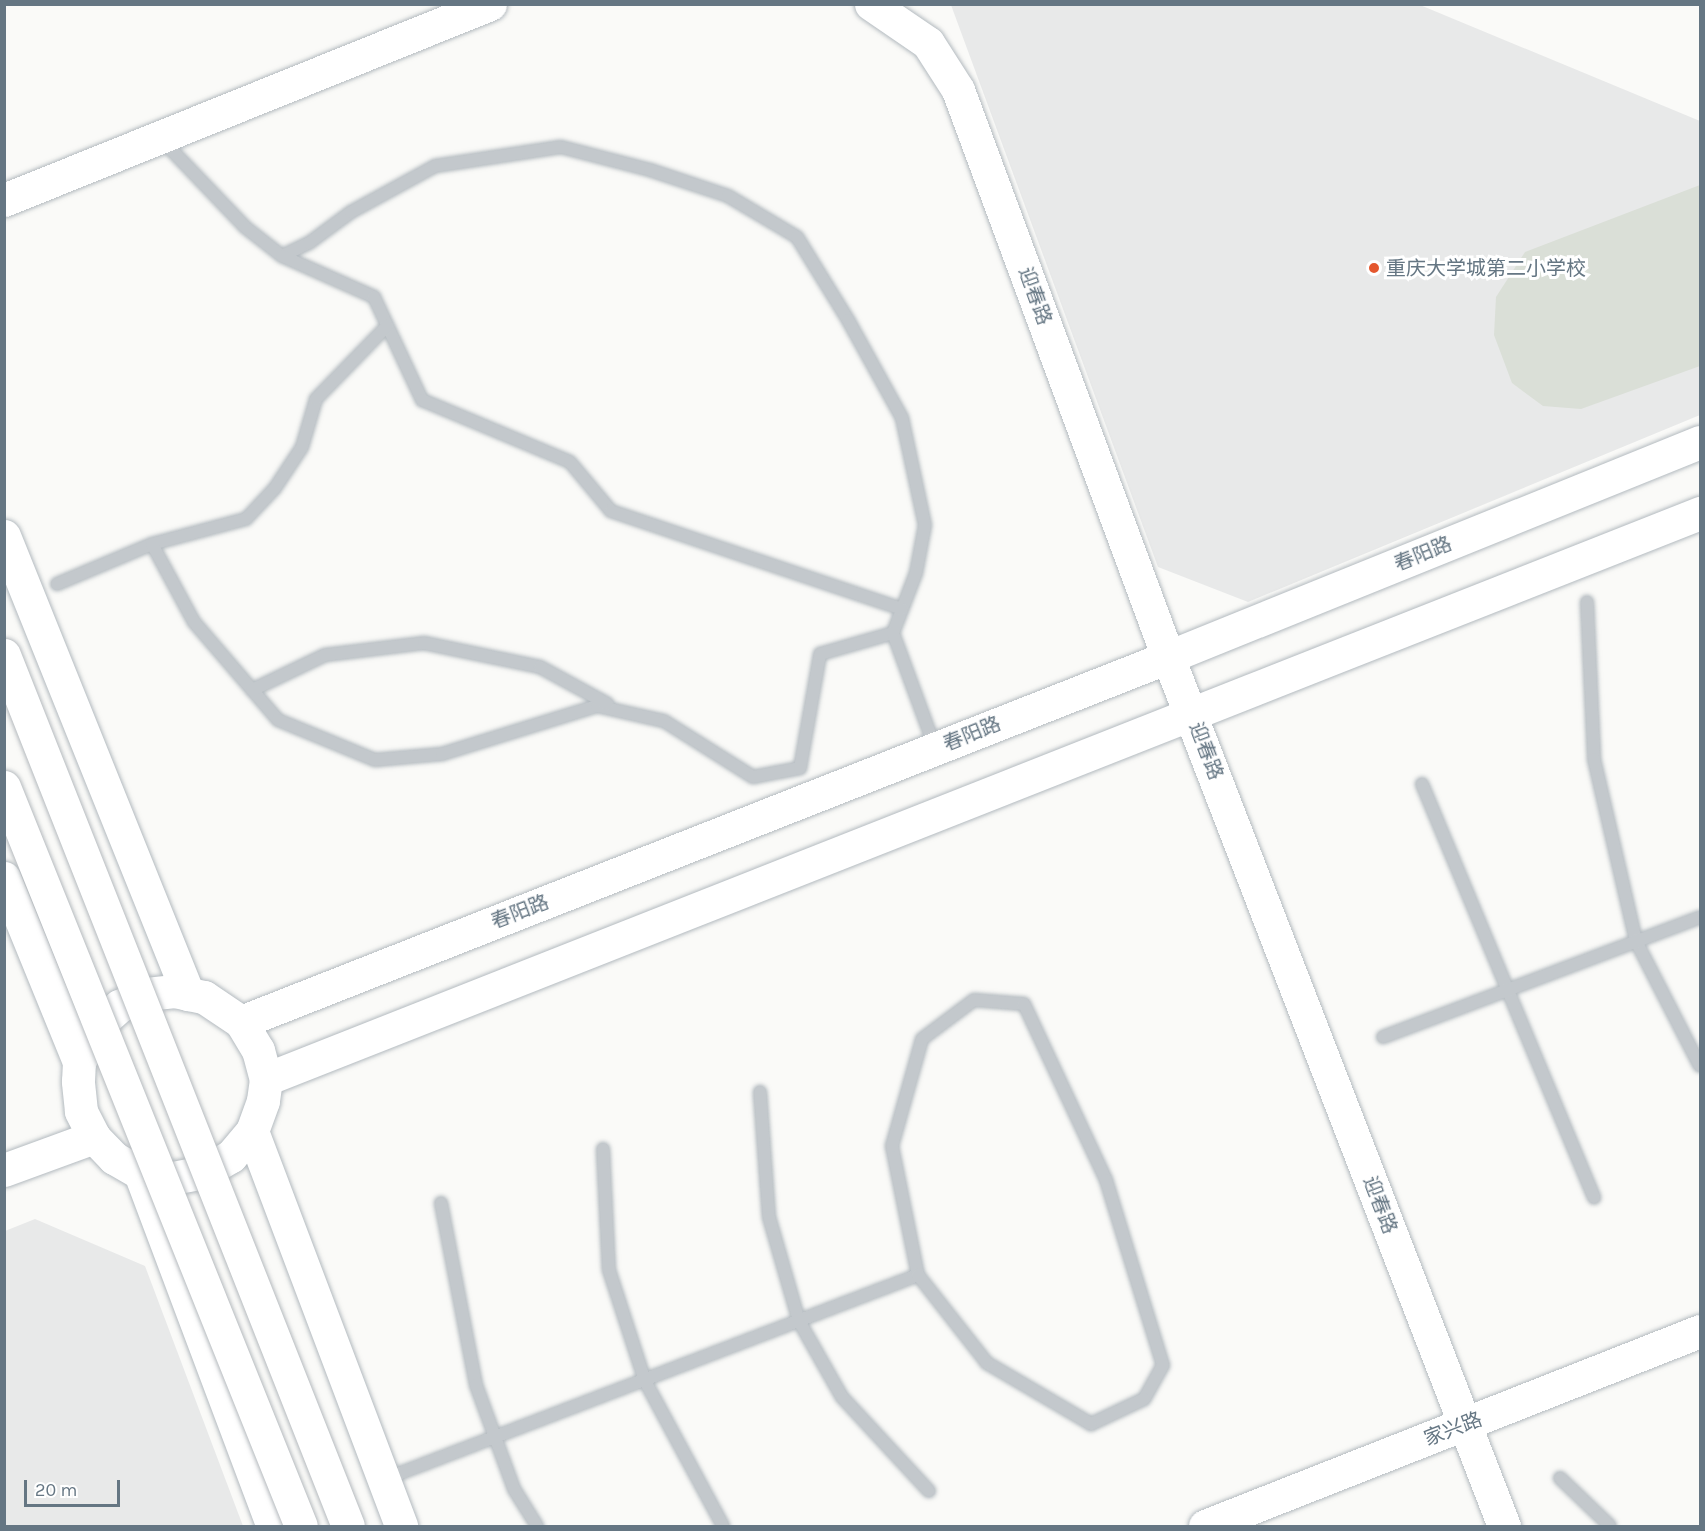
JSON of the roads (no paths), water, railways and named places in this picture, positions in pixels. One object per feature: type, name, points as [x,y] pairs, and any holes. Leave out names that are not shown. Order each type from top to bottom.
[{"type":"main road","points":[[4,200],[490,4]]},
{"type":"main road","name":"迎春路","points":[[871,4],[928,43],[958,90],[1168,657],[1504,1527]]},
{"type":"main road","name":"春阳路","points":[[241,1022],[1168,657],[1701,442]]},
{"type":"main road","points":[[266,1079],[1701,513]]},
{"type":"main road","points":[[4,536],[188,994]]},
{"type":"main road","points":[[4,655],[348,1527]]},
{"type":"main road","points":[[4,787],[301,1527]]},
{"type":"main road","points":[[4,878],[78,1062],[81,1110],[94,1137],[114,1158],[140,1173],[172,1178],[204,1172],[231,1156],[252,1131],[263,1101],[266,1079],[258,1050],[241,1022],[204,997],[175,991],[146,994],[119,1006],[97,1026],[78,1062]]},
{"type":"main road","points":[[252,1131],[401,1527]]},
{"type":"main road","points":[[4,1170],[94,1137]]},
{"type":"main road","points":[[140,1173],[273,1527]]},
{"type":"main road","name":"家兴路","points":[[1205,1527],[1701,1331]]},
{"type":"lane","points":[[160,138],[245,227],[282,256],[374,297],[422,400],[570,462],[611,511],[902,609]]},
{"type":"lane","points":[[282,256],[309,243],[351,212],[435,165],[492,155],[561,147],[650,170],[728,196],[797,237],[848,320],[902,418],[925,525],[916,573],[893,633],[935,749]]},
{"type":"lane","points":[[57,584],[153,544],[246,519],[274,488],[302,447],[316,399],[387,326]]},
{"type":"lane","points":[[153,544],[194,622],[278,720],[375,760],[442,754],[597,706],[664,721],[753,777],[800,768],[820,654],[893,633]]},
{"type":"lane","points":[[1587,602],[1594,759],[1636,942],[1701,1066]]},
{"type":"lane","points":[[252,690],[325,655],[424,643],[540,668],[621,712]]},
{"type":"lane","points":[[1422,784],[1594,1198]]},
{"type":"lane","points":[[1383,1036],[1701,917]]},
{"type":"lane","points":[[975,1000],[1024,1004],[1107,1180],[1163,1365],[1144,1399],[1091,1424],[987,1363],[918,1275],[892,1146],[922,1039],[975,1000]]},
{"type":"lane","points":[[760,1092],[769,1217],[799,1321],[842,1397],[929,1491]]},
{"type":"lane","points":[[603,1149],[609,1270],[645,1381],[723,1527]]},
{"type":"lane","points":[[441,1203],[476,1385],[514,1489],[537,1527]]},
{"type":"lane","points":[[383,1480],[918,1275]]},
{"type":"lane","points":[[1560,1478],[1610,1527]]},
{"type":"place","name":"重庆大学城第二小学校","points":[[1374,268]]}]
